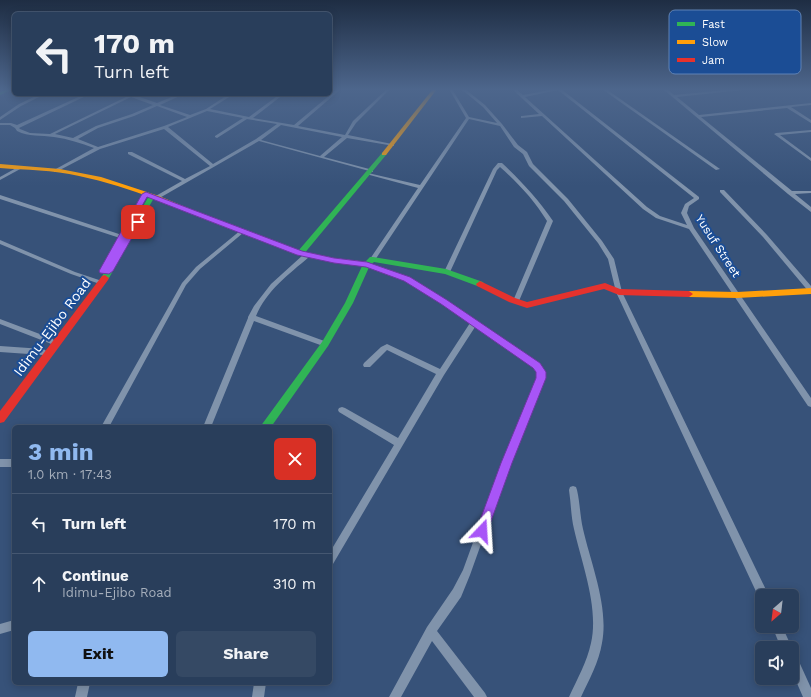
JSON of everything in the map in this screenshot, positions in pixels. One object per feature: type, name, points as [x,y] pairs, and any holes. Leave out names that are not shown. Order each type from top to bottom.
[{"type":"main road","points":[[0,166],[56,171],[108,181],[195,212],[241,232],[303,254],[410,122]]},
{"type":"main road","name":"Idimu-Ejibo Road","points":[[0,409],[51,341],[67,326],[97,281],[106,271],[123,237],[151,196]]},
{"type":"main road","name":"Idimu-Ejibo Road","points":[[0,420],[106,271],[151,196]]},
{"type":"main road","points":[[266,425],[324,344],[349,303],[370,262],[447,272],[470,279],[516,301],[530,304],[600,286],[611,288],[619,292],[737,295],[811,291]]},
{"type":"street","points":[[17,127],[29,122]]},
{"type":"street","points":[[50,135],[78,122]]},
{"type":"street","points":[[74,139],[97,127],[113,122]]},
{"type":"street","points":[[56,171],[98,148],[181,122]]},
{"type":"street","points":[[217,137],[242,122]]},
{"type":"street","points":[[269,122],[392,145]]},
{"type":"street","points":[[295,126],[300,122]]},
{"type":"street","points":[[321,157],[346,136],[354,122]]},
{"type":"street","points":[[370,262],[466,122]]},
{"type":"street","points":[[485,122],[501,125]]},
{"type":"street","points":[[498,122],[516,146],[525,153],[531,165],[566,200],[600,242],[611,259],[619,292],[761,589]]},
{"type":"street","points":[[549,122],[645,208],[658,216],[691,228]]},
{"type":"street","name":"Yusuf Street","points":[[600,122],[697,198],[687,205],[684,213],[691,228],[811,404]]},
{"type":"street","points":[[651,122],[718,169]]},
{"type":"street","points":[[706,122],[811,210]]},
{"type":"street","points":[[0,124],[11,124],[17,127],[18,130],[35,136],[50,135],[74,139],[98,148]]},
{"type":"street","points":[[151,196],[185,181],[258,140],[280,124]]},
{"type":"street","points":[[165,127],[212,165]]},
{"type":"street","points":[[811,131],[776,134],[811,160]]},
{"type":"street","points":[[258,140],[421,187]]},
{"type":"street","points":[[130,153],[185,181]]},
{"type":"street","points":[[447,272],[495,169],[500,164],[539,203],[550,221],[516,301]]},
{"type":"street","points":[[0,179],[20,168]]},
{"type":"street","points":[[722,191],[765,236],[811,291]]},
{"type":"street","points":[[790,193],[811,192]]},
{"type":"street","points":[[0,197],[90,228],[123,237]]},
{"type":"street","points":[[106,425],[184,284],[198,268],[241,232]]},
{"type":"street","points":[[0,242],[73,273],[97,281]]},
{"type":"street","points":[[208,425],[256,308],[273,285],[303,254],[370,262],[407,279],[444,302],[537,366],[541,372],[541,378],[506,463],[467,572],[457,593],[431,631],[395,697]]},
{"type":"street","points":[[251,317],[324,344]]},
{"type":"street","points":[[0,321],[51,341]]},
{"type":"street","points":[[332,558],[440,373],[474,323]]},
{"type":"street","points":[[367,365],[387,347],[440,373]]},
{"type":"street","points":[[0,349],[43,352]]},
{"type":"street","points":[[342,410],[399,443]]},
{"type":"street","points":[[0,463],[12,463]]},
{"type":"street","points":[[573,490],[578,524],[598,619],[597,642],[590,664],[575,697]]},
{"type":"street","points":[[0,629],[12,626]]},
{"type":"street","points":[[431,631],[481,697]]},
{"type":"street","points":[[799,675],[809,697]]},
{"type":"street","points":[[81,697],[84,685]]},
{"type":"street","points":[[258,697],[260,685]]},
{"type":"traffic: fast","points":[[232,228],[300,253],[384,154]]},
{"type":"traffic: fast","points":[[105,278],[152,196]]},
{"type":"traffic: fast","points":[[266,425],[325,344],[349,303],[367,264],[373,259],[446,272],[480,284]]},
{"type":"traffic: slow","points":[[384,154],[409,122]]},
{"type":"traffic: slow","points":[[0,166],[60,171],[79,174],[118,184],[232,228]]},
{"type":"traffic: slow","points":[[689,294],[737,295],[811,291]]},
{"type":"traffic: jam","points":[[0,419],[105,278]]},
{"type":"traffic: jam","points":[[480,284],[512,300],[527,305],[605,286],[619,292],[689,294]]},
{"type":"route","points":[[138,222],[109,271],[103,271],[146,194],[195,212],[231,228],[300,253],[334,260],[367,264],[407,279],[444,302],[537,366],[541,372],[541,378],[506,463],[482,531]]}]
